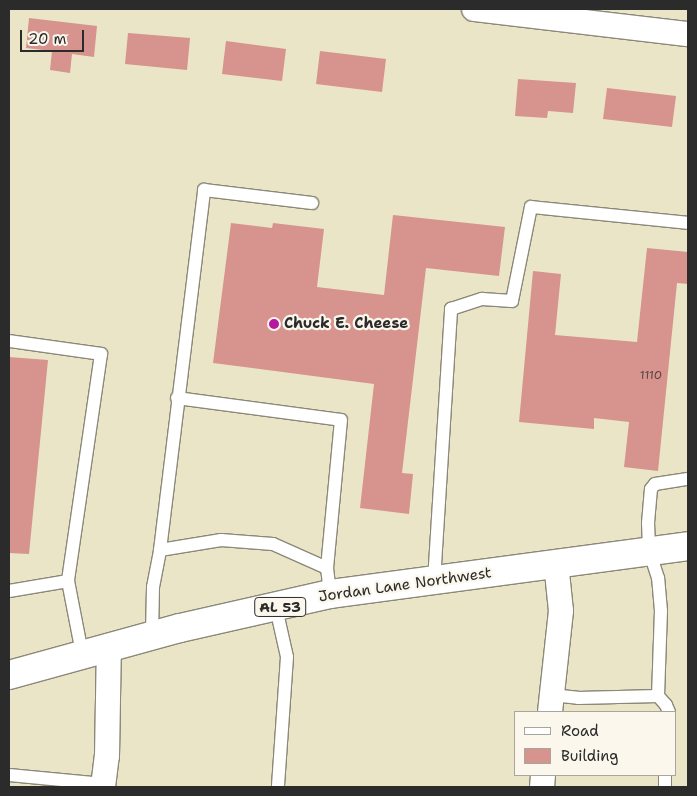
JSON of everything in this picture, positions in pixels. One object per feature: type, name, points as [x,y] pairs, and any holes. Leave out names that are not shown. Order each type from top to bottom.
[{"type":"main road","name":"Jordan Lane Northwest","points":[[9,675],[82,653],[152,635],[276,608],[330,594],[688,546]]},
{"type":"street","points":[[474,9],[688,34]]},
{"type":"street","points":[[550,704],[561,611],[556,564]]},
{"type":"street","points":[[104,786],[109,646]]},
{"type":"lane","points":[[152,635],[153,586],[160,550],[177,398],[204,190],[312,203]]},
{"type":"lane","points":[[434,581],[451,310],[482,299],[512,301],[530,207],[688,223]]},
{"type":"lane","points":[[9,341],[101,354],[68,581],[82,653]]},
{"type":"lane","points":[[177,398],[342,420],[327,568],[330,594]]},
{"type":"lane","points":[[669,711],[658,696],[660,594],[649,550],[648,523],[653,485],[688,479]]},
{"type":"lane","points":[[160,550],[221,540],[272,544],[327,568]]},
{"type":"lane","points":[[9,591],[68,581]]},
{"type":"lane","points":[[276,608],[287,657],[278,787]]},
{"type":"lane","points":[[550,704],[578,698],[658,696]]},
{"type":"lane","points":[[9,775],[104,786]]},
{"type":"building","points":[[29,18],[97,26],[94,57],[72,54],[70,73],[50,70],[52,51],[26,48]]},
{"type":"building","points":[[128,33],[190,38],[187,70],[125,64]]},
{"type":"building","points":[[226,41],[286,49],[282,81],[222,74]]},
{"type":"building","points":[[320,51],[386,59],[382,92],[316,84]]},
{"type":"building","points":[[518,79],[576,83],[573,113],[548,111],[547,118],[515,116]]},
{"type":"building","points":[[607,88],[676,96],[672,127],[603,119]]},
{"type":"building","points":[[393,215],[505,227],[499,276],[426,268],[402,473],[413,474],[409,514],[360,508],[374,384],[213,363],[231,223],[272,228],[273,223],[324,229],[317,287],[384,295]]},
{"type":"building","points":[[647,248],[688,252],[688,284],[677,283],[658,471],[624,467],[629,422],[594,418],[594,429],[519,422],[533,271],[561,274],[555,335],[637,342]]},
{"type":"building","points":[[9,357],[48,360],[29,554],[9,553]]},
{"type":"place","name":"Chuck E. Cheese","points":[[274,324]]}]
